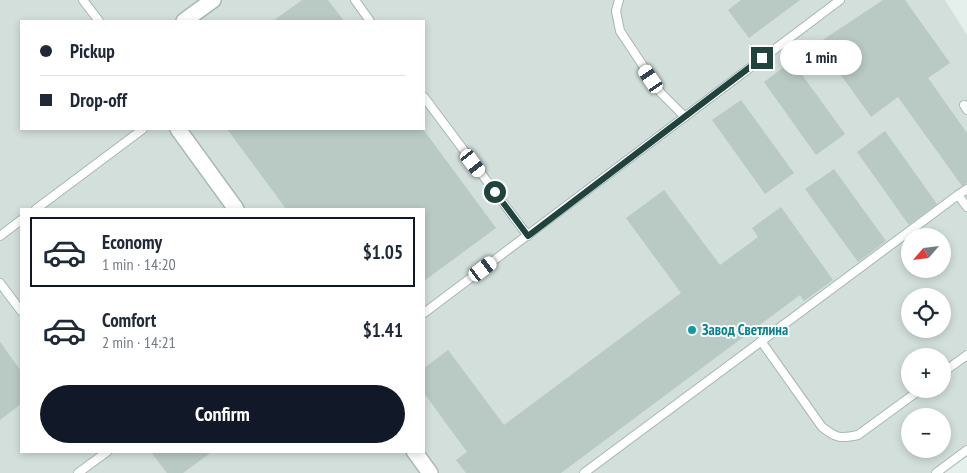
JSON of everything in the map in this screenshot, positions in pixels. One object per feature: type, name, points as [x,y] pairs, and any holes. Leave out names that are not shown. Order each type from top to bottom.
[{"type":"street","points":[[185,20],[213,0]]},
{"type":"street","points":[[179,130],[235,208]]},
{"type":"street","points":[[415,453],[430,473]]},
{"type":"lane","points":[[83,0],[98,20]]},
{"type":"lane","points":[[355,0],[369,20]]},
{"type":"lane","points":[[619,0],[616,12],[620,30],[661,93],[685,117]]},
{"type":"lane","points":[[425,313],[840,0]]},
{"type":"lane","points":[[425,98],[528,236]]},
{"type":"lane","points":[[37,208],[142,130]]},
{"type":"lane","points":[[584,473],[967,189]]},
{"type":"lane","points":[[958,195],[967,207]]},
{"type":"lane","points":[[0,236],[20,221]]},
{"type":"lane","points":[[0,284],[20,309]]},
{"type":"lane","points":[[760,342],[822,426],[834,437],[846,438],[858,435],[909,398]]},
{"type":"lane","points":[[951,367],[967,355]]},
{"type":"lane","points":[[936,473],[967,450]]},
{"type":"lane","points":[[78,473],[105,453]]},
{"type":"shaded area","points":[[0,0],[945,0],[967,35],[967,444],[951,457],[951,408],[901,408],[901,458],[950,458],[931,473],[0,473]]},
{"type":"building","points":[[302,0],[328,0],[343,20],[274,20]]},
{"type":"building","points":[[741,0],[800,0],[749,38],[728,10]]},
{"type":"building","points":[[883,0],[905,0],[950,63],[928,78],[967,133],[967,183],[962,186],[898,97],[871,117],[818,43]]},
{"type":"building","points":[[792,61],[845,134],[816,155],[764,82]]},
{"type":"building","points":[[741,100],[794,173],[765,194],[712,120]]},
{"type":"building","points":[[228,130],[424,130],[496,228],[425,280],[425,208],[285,208]]},
{"type":"building","points":[[885,131],[937,204],[909,225],[857,152]]},
{"type":"building","points":[[834,169],[886,241],[858,262],[805,189]]},
{"type":"building","name":"Завод Светлина","points":[[664,190],[720,265],[758,237],[752,228],[781,207],[833,280],[804,301],[800,295],[561,473],[466,473],[456,460],[467,452],[425,394],[425,367],[448,350],[504,425],[681,293],[626,218]]},
{"type":"building","points":[[0,342],[20,370],[20,405],[0,420]]},
{"type":"building","points":[[152,453],[210,453],[183,473],[167,473]]},
{"type":"place","name":"Завод Светлина","points":[[692,330]]},
{"type":"route","points":[[495,192],[528,236],[762,58]]}]
